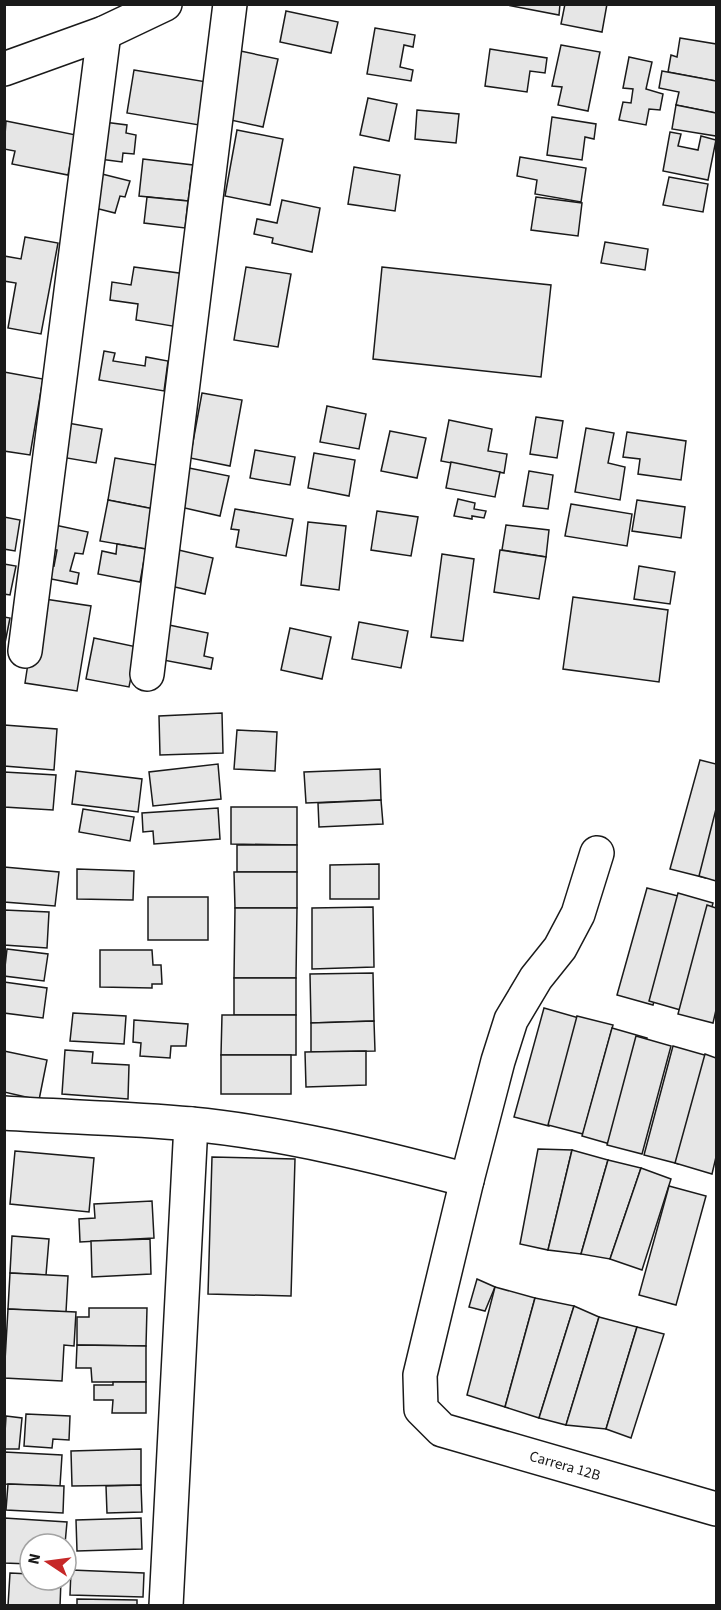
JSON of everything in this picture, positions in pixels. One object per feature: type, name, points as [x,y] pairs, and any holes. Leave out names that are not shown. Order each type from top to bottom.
[{"type":"street","points":[[4,69],[104,33],[165,4]]},
{"type":"street","points":[[147,674],[230,4]]},
{"type":"street","points":[[25,651],[104,33]]},
{"type":"street","points":[[4,1113],[191,1124],[282,1137],[363,1153],[467,1180],[511,1020],[536,978],[560,948],[578,914],[597,853]]},
{"type":"street","points":[[166,1605],[191,1124]]},
{"type":"street","name":"Carrera 12B","points":[[467,1180],[420,1375],[422,1409],[442,1430],[717,1509]]},
{"type":"building","points":[[502,4],[560,4],[559,15]]},
{"type":"building","points":[[565,4],[607,4],[602,32],[561,24]]},
{"type":"building","points":[[286,11],[338,22],[331,53],[280,42]]},
{"type":"building","points":[[375,28],[415,35],[413,47],[404,45],[400,67],[413,70],[411,81],[367,74]]},
{"type":"building","points":[[680,38],[716,44],[716,81],[668,72],[671,55],[677,57]]},
{"type":"building","points":[[561,45],[600,52],[588,111],[558,105],[562,87],[552,86]]},
{"type":"building","points":[[231,49],[278,59],[263,127],[226,119]]},
{"type":"building","points":[[490,49],[547,58],[545,73],[530,71],[527,92],[485,86]]},
{"type":"building","points":[[629,57],[652,62],[646,89],[663,94],[660,110],[649,109],[646,125],[619,120],[623,102],[631,103],[633,89],[623,88]]},
{"type":"building","points":[[134,70],[207,82],[199,125],[127,113]]},
{"type":"building","points":[[662,71],[716,81],[716,113],[676,105],[679,92],[659,88]]},
{"type":"building","points":[[368,98],[397,104],[389,141],[360,135]]},
{"type":"building","points":[[676,105],[716,113],[716,136],[672,129]]},
{"type":"building","points":[[417,110],[459,114],[456,143],[415,139]]},
{"type":"building","points":[[552,117],[596,124],[594,139],[585,137],[582,160],[547,155]]},
{"type":"building","points":[[6,121],[76,135],[68,175],[12,164],[15,151],[4,149]]},
{"type":"building","points":[[96,121],[127,125],[126,133],[136,135],[134,154],[123,153],[122,162],[92,158]]},
{"type":"building","points":[[237,130],[283,139],[270,205],[225,196]]},
{"type":"building","points":[[670,132],[681,134],[678,146],[698,150],[701,136],[716,140],[708,180],[663,171]]},
{"type":"building","points":[[520,157],[586,168],[581,202],[535,194],[537,180],[517,176]]},
{"type":"building","points":[[143,159],[193,165],[188,201],[139,196]]},
{"type":"building","points":[[354,167],[400,175],[395,211],[348,204]]},
{"type":"building","points":[[98,173],[130,181],[125,197],[120,196],[115,213],[91,207]]},
{"type":"building","points":[[669,177],[708,184],[703,212],[663,205]]},
{"type":"building","points":[[147,197],[188,201],[185,228],[144,223]]},
{"type":"building","points":[[536,197],[582,203],[578,236],[531,230]]},
{"type":"building","points":[[282,200],[320,208],[312,252],[272,243],[273,238],[254,234],[257,219],[277,223]]},
{"type":"building","points":[[25,237],[58,243],[41,334],[8,328],[16,283],[4,281],[4,256],[21,259]]},
{"type":"building","points":[[605,242],[648,249],[645,270],[601,263]]},
{"type":"building","points":[[134,267],[186,274],[178,327],[136,320],[138,304],[110,300],[112,282],[131,285]]},
{"type":"building","points":[[246,267],[291,274],[278,347],[234,340]]},
{"type":"building","points":[[382,267],[551,285],[541,377],[373,359]]},
{"type":"building","points":[[104,351],[115,353],[113,361],[145,366],[146,357],[168,361],[164,391],[99,380]]},
{"type":"building","points":[[4,372],[43,379],[30,455],[4,451]]},
{"type":"building","points":[[202,393],[242,400],[230,466],[190,458]]},
{"type":"building","points":[[327,406],[366,414],[359,449],[320,442]]},
{"type":"building","points":[[536,417],[563,421],[557,458],[530,454]]},
{"type":"building","points":[[449,420],[492,429],[488,451],[507,454],[504,473],[441,461]]},
{"type":"building","points":[[62,422],[102,429],[96,463],[55,456]]},
{"type":"building","points":[[586,428],[614,433],[608,463],[625,467],[620,500],[575,492]]},
{"type":"building","points":[[390,431],[426,438],[417,478],[381,471]]},
{"type":"building","points":[[627,432],[686,441],[681,480],[638,474],[640,459],[623,457]]},
{"type":"building","points":[[255,450],[295,457],[290,485],[250,478]]},
{"type":"building","points":[[314,453],[355,460],[349,496],[308,488]]},
{"type":"building","points":[[115,458],[162,466],[154,509],[108,500]]},
{"type":"building","points":[[451,462],[500,472],[495,497],[446,488]]},
{"type":"building","points":[[184,467],[229,476],[220,516],[176,506]]},
{"type":"building","points":[[529,471],[553,475],[548,509],[523,506]]},
{"type":"building","points":[[458,499],[475,503],[474,509],[486,511],[484,518],[454,516]]},
{"type":"building","points":[[108,500],[154,509],[146,549],[100,541]]},
{"type":"building","points":[[637,500],[685,507],[681,538],[632,531]]},
{"type":"building","points":[[571,504],[632,514],[627,546],[565,536]]},
{"type":"building","points":[[235,509],[293,519],[286,556],[236,547],[239,530],[231,529]]},
{"type":"building","points":[[377,511],[418,517],[411,556],[371,550]]},
{"type":"building","points":[[4,517],[20,520],[15,551],[4,549]]},
{"type":"building","points":[[308,522],[346,526],[339,590],[301,585]]},
{"type":"building","points":[[50,524],[88,532],[83,554],[75,553],[70,571],[79,573],[77,584],[41,577],[44,564],[54,566],[57,550],[45,547]]},
{"type":"building","points":[[506,525],[549,530],[546,557],[502,550]]},
{"type":"building","points":[[117,544],[146,549],[140,582],[98,574],[102,551],[116,554]]},
{"type":"building","points":[[170,548],[213,558],[205,594],[162,584]]},
{"type":"building","points":[[500,550],[546,557],[539,599],[494,592]]},
{"type":"building","points":[[442,554],[474,559],[463,641],[431,637]]},
{"type":"building","points":[[4,564],[16,566],[10,595],[4,594]]},
{"type":"building","points":[[639,566],[675,572],[670,604],[634,599]]},
{"type":"building","points":[[573,597],[668,610],[659,682],[563,669]]},
{"type":"building","points":[[38,598],[91,606],[77,691],[25,683]]},
{"type":"building","points":[[4,617],[10,618],[4,648]]},
{"type":"building","points":[[359,622],[408,631],[401,668],[352,659]]},
{"type":"building","points":[[169,625],[208,633],[204,656],[213,658],[211,669],[163,660]]},
{"type":"building","points":[[290,628],[331,637],[322,679],[281,670]]},
{"type":"building","points":[[94,638],[137,647],[129,687],[86,679]]},
{"type":"building","points":[[222,713],[223,753],[160,755],[159,716]]},
{"type":"building","points":[[4,725],[57,729],[54,770],[4,766]]},
{"type":"building","points":[[237,730],[277,732],[275,771],[234,769]]},
{"type":"building","points":[[700,760],[716,764],[716,838],[706,878],[670,869]]},
{"type":"building","points":[[218,764],[221,799],[153,806],[149,772]]},
{"type":"building","points":[[380,769],[381,800],[306,803],[304,772]]},
{"type":"building","points":[[76,771],[142,779],[138,812],[72,804]]},
{"type":"building","points":[[4,772],[56,775],[53,810],[4,807]]},
{"type":"building","points":[[381,800],[383,824],[319,827],[318,803]]},
{"type":"building","points":[[231,807],[297,807],[297,845],[231,844]]},
{"type":"building","points":[[218,808],[220,839],[154,844],[153,831],[143,832],[142,813]]},
{"type":"building","points":[[83,809],[134,817],[130,841],[79,832]]},
{"type":"building","points":[[716,809],[716,881],[699,876]]},
{"type":"building","points":[[237,845],[297,845],[297,872],[237,872]]},
{"type":"building","points":[[379,864],[379,899],[330,899],[330,865]]},
{"type":"building","points":[[4,867],[59,872],[55,906],[4,902]]},
{"type":"building","points":[[77,869],[134,871],[133,900],[77,899]]},
{"type":"building","points":[[234,872],[297,872],[297,908],[235,908]]},
{"type":"building","points":[[647,888],[682,897],[653,1005],[617,995]]},
{"type":"building","points":[[678,893],[713,903],[684,1011],[649,1001]]},
{"type":"building","points":[[148,897],[208,897],[208,940],[148,940]]},
{"type":"building","points":[[707,905],[716,908],[716,1010],[713,1023],[678,1014]]},
{"type":"building","points":[[373,907],[374,967],[312,969],[312,908]]},
{"type":"building","points":[[235,908],[297,908],[296,978],[234,978]]},
{"type":"building","points":[[4,910],[49,912],[47,948],[4,945]]},
{"type":"building","points":[[7,949],[48,954],[44,981],[4,976]]},
{"type":"building","points":[[100,950],[152,950],[153,965],[161,965],[162,984],[152,984],[152,988],[100,987]]},
{"type":"building","points":[[373,973],[374,1021],[311,1023],[310,974]]},
{"type":"building","points":[[234,978],[296,978],[296,1015],[234,1015]]},
{"type":"building","points":[[4,982],[47,988],[43,1018],[4,1013]]},
{"type":"building","points":[[544,1008],[579,1018],[549,1126],[514,1117]]},
{"type":"building","points":[[73,1013],[126,1016],[124,1044],[70,1041]]},
{"type":"building","points":[[222,1015],[296,1015],[296,1055],[221,1055]]},
{"type":"building","points":[[577,1016],[613,1025],[583,1134],[548,1125]]},
{"type":"building","points":[[134,1020],[188,1024],[186,1046],[171,1046],[170,1058],[140,1056],[141,1043],[133,1042]]},
{"type":"building","points":[[374,1021],[375,1051],[311,1052],[311,1023]]},
{"type":"building","points":[[612,1028],[647,1038],[617,1146],[582,1136]]},
{"type":"building","points":[[636,1036],[671,1046],[642,1154],[607,1145]]},
{"type":"building","points":[[673,1046],[708,1056],[679,1164],[644,1155]]},
{"type":"building","points":[[65,1050],[93,1052],[92,1063],[129,1065],[128,1099],[62,1094]]},
{"type":"building","points":[[4,1051],[47,1060],[39,1100],[4,1092]]},
{"type":"building","points":[[366,1051],[366,1085],[306,1087],[305,1052]]},
{"type":"building","points":[[705,1054],[716,1058],[716,1157],[712,1174],[675,1163]]},
{"type":"building","points":[[221,1055],[291,1055],[291,1094],[221,1094]]},
{"type":"building","points":[[538,1149],[572,1150],[548,1250],[520,1244]]},
{"type":"building","points":[[572,1150],[608,1160],[581,1254],[548,1250]]},
{"type":"building","points":[[15,1151],[94,1158],[89,1212],[10,1204]]},
{"type":"building","points":[[212,1157],[295,1159],[291,1296],[208,1294]]},
{"type":"building","points":[[608,1160],[641,1168],[610,1259],[581,1254]]},
{"type":"building","points":[[641,1168],[671,1179],[642,1270],[610,1259]]},
{"type":"building","points":[[669,1186],[706,1196],[676,1305],[639,1295]]},
{"type":"building","points":[[152,1201],[154,1238],[80,1242],[79,1219],[95,1218],[94,1204]]},
{"type":"building","points":[[12,1236],[49,1239],[46,1275],[10,1273]]},
{"type":"building","points":[[150,1239],[151,1274],[92,1277],[91,1241]]},
{"type":"building","points":[[10,1273],[68,1276],[66,1312],[8,1309]]},
{"type":"building","points":[[477,1279],[495,1287],[485,1311],[469,1307]]},
{"type":"building","points":[[495,1287],[535,1298],[505,1407],[467,1395]]},
{"type":"building","points":[[535,1298],[574,1306],[539,1418],[505,1407]]},
{"type":"building","points":[[574,1306],[599,1317],[566,1425],[539,1418]]},
{"type":"building","points":[[89,1308],[147,1308],[146,1346],[77,1345],[77,1317],[89,1317]]},
{"type":"building","points":[[8,1309],[76,1312],[74,1346],[64,1345],[62,1381],[4,1378]]},
{"type":"building","points":[[599,1317],[637,1327],[606,1429],[566,1425]]},
{"type":"building","points":[[637,1327],[664,1334],[631,1438],[606,1429]]},
{"type":"building","points":[[77,1345],[146,1346],[146,1382],[92,1382],[91,1368],[76,1368]]},
{"type":"building","points":[[113,1382],[146,1382],[146,1413],[112,1413],[113,1400],[94,1400],[94,1385],[113,1385]]},
{"type":"building","points":[[26,1414],[70,1416],[69,1440],[53,1439],[52,1448],[24,1446]]},
{"type":"building","points":[[6,1416],[22,1418],[19,1449],[4,1449]]},
{"type":"building","points":[[141,1449],[141,1485],[72,1486],[71,1451]]},
{"type":"building","points":[[4,1452],[62,1455],[60,1486],[4,1484]]},
{"type":"building","points":[[8,1484],[64,1486],[63,1513],[6,1510]]},
{"type":"building","points":[[141,1485],[142,1512],[107,1513],[106,1486]]},
{"type":"building","points":[[4,1518],[67,1522],[66,1532],[18,1532],[18,1564],[4,1563]]},
{"type":"building","points":[[141,1518],[142,1549],[78,1551],[76,1520]]},
{"type":"building","points":[[78,1570],[144,1573],[143,1597],[70,1595],[70,1592],[78,1592]]},
{"type":"building","points":[[10,1573],[18,1573],[18,1592],[61,1592],[60,1606],[8,1606]]},
{"type":"building","points":[[77,1599],[137,1600],[137,1606],[77,1606]]}]
